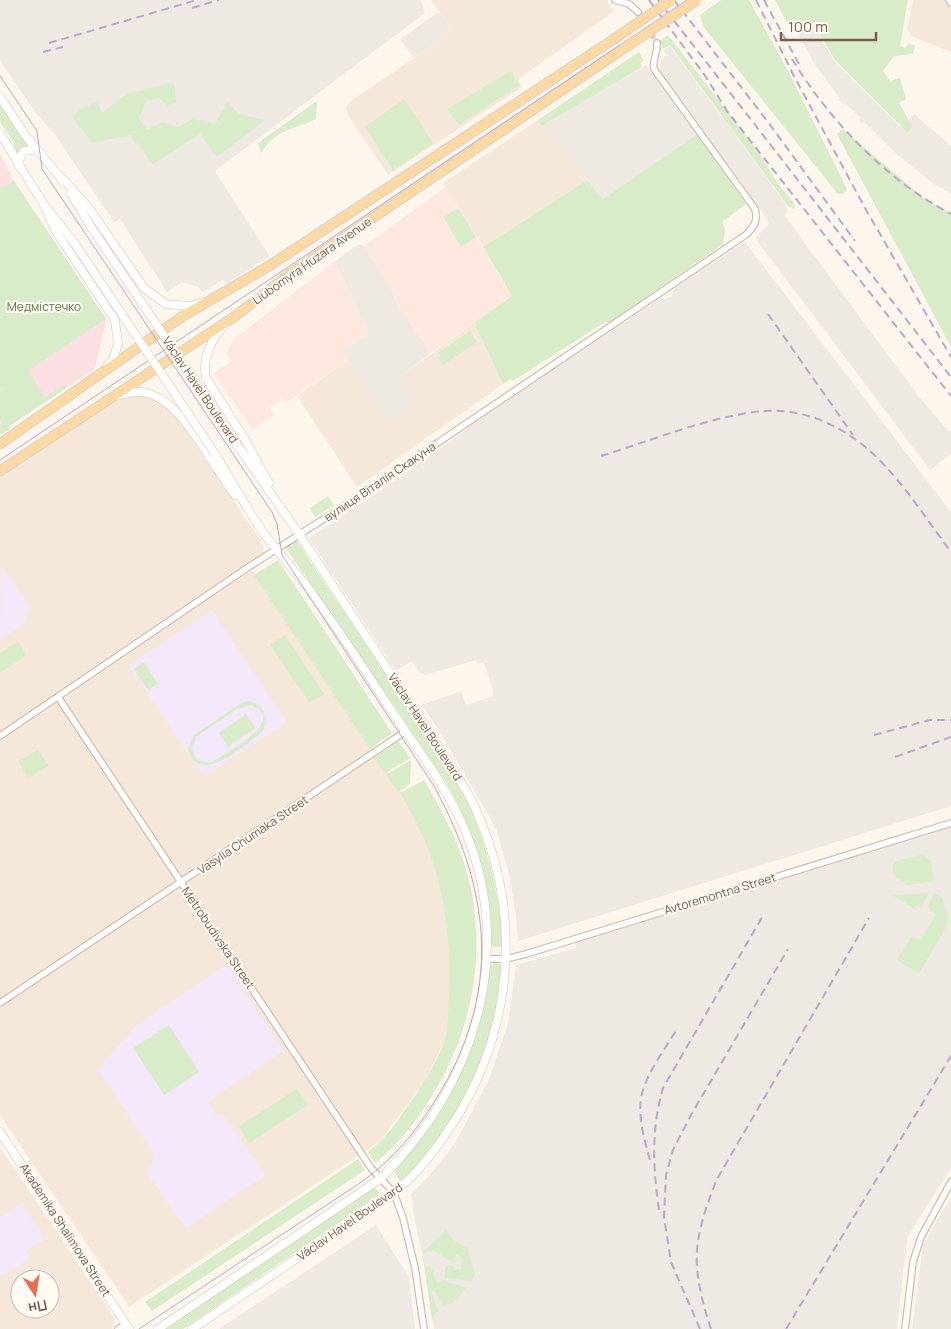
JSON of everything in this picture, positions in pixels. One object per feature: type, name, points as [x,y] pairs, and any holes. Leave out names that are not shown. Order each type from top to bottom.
[{"type":"main road","name":"Liubomyra Huzara Avenue","points":[[0,444],[183,316],[215,300],[320,233],[671,0]]},
{"type":"main road","name":"Liubomyra Huzara Avenue","points":[[0,471],[109,397],[234,317],[291,273],[697,0]]},
{"type":"main road","name":"Václav Havel Boulevard","points":[[0,97],[38,149],[63,179],[91,227],[299,534],[455,772],[475,808],[499,877],[506,959],[501,1006],[493,1042],[481,1074],[449,1130],[426,1161],[394,1193],[192,1329]]},
{"type":"main road","name":"Václav Havel Boulevard","points":[[0,133],[44,206],[73,240],[215,454],[251,514],[314,596],[406,731],[460,818],[472,850],[484,907],[487,960],[476,1024],[458,1071],[429,1123],[408,1151],[380,1179],[158,1329]]},
{"type":"main road","points":[[20,168],[19,159],[22,153],[28,149],[38,149]]},
{"type":"main road","points":[[63,179],[88,207],[144,288],[157,299],[178,306],[215,300]]},
{"type":"main road","points":[[44,206],[55,230],[111,312],[118,327],[118,344],[113,359],[94,378]]},
{"type":"main road","points":[[234,317],[220,330],[209,349],[204,369],[206,378],[209,386],[244,438],[282,509]]},
{"type":"main road","points":[[109,397],[135,392],[146,393],[169,404],[184,421],[222,479],[251,514]]},
{"type":"main road","name":"Akademika Shalimova Street","points":[[0,1132],[128,1326]]},
{"type":"street","points":[[615,0],[629,4],[638,12]]},
{"type":"street","name":"вулиця Віталія Скакуна","points":[[0,736],[277,548],[354,500],[747,234],[756,223],[757,216],[751,202],[654,69],[652,64],[657,43]]},
{"type":"street","name":"Metrobudivska Street","points":[[58,697],[380,1179],[394,1193]]},
{"type":"street","name":"Vasylia Chumaka Street","points":[[0,1003],[406,731]]},
{"type":"street","name":"Avtoremontna Street","points":[[487,960],[506,959],[951,823]]},
{"type":"street","points":[[905,1329],[913,1262],[921,1237],[951,1182]]},
{"type":"street","points":[[394,1193],[403,1218],[415,1268],[424,1329]]},
{"type":"street","points":[[118,1329],[128,1326]]},
{"type":"shaded area","points":[[0,0],[421,0],[425,13],[216,170],[216,173],[270,256],[226,283],[222,280],[203,292],[197,286],[182,282],[167,292],[120,219],[114,222],[56,136],[36,113],[0,61]]},
{"type":"shaded area","points":[[431,0],[608,0],[608,3],[615,11],[518,79],[522,87],[388,175],[348,115],[346,107],[352,100],[453,32]]},
{"type":"shaded area","points":[[913,0],[951,0],[951,52],[913,37],[907,29]]},
{"type":"shaded area","points":[[439,12],[453,32],[414,58],[400,39]]},
{"type":"shaded area","points":[[812,23],[834,61],[901,127],[914,114],[951,146],[951,194],[934,184],[899,156],[864,122],[862,123],[859,120],[861,118],[845,103],[843,104],[839,100],[840,98],[815,65],[797,31]]},
{"type":"shaded area","points":[[670,46],[785,203],[788,210],[785,216],[919,397],[949,432],[951,430],[951,454],[930,470],[755,238],[769,224],[767,219],[661,72],[660,64],[666,54],[663,50]]},
{"type":"shaded area","points":[[646,65],[697,134],[603,199],[542,126]]},
{"type":"shaded area","points":[[538,120],[587,180],[483,247],[443,183]]},
{"type":"shaded area","name":"Медмістечко","points":[[0,154],[14,181],[106,319],[95,369],[9,426],[10,429],[0,435]]},
{"type":"shaded area","points":[[446,187],[512,296],[431,353],[397,304],[391,288],[364,246]]},
{"type":"shaded area","points":[[745,242],[951,512],[951,806],[518,941],[509,874],[496,828],[422,705],[461,691],[466,705],[493,695],[484,662],[478,664],[476,660],[425,675],[420,673],[412,661],[396,671],[309,538],[411,470],[481,418],[661,298],[665,299],[672,296],[673,289]]},
{"type":"shaded area","points":[[359,244],[364,246],[391,288],[397,304],[431,353],[401,376],[417,403],[388,421],[342,351],[369,334],[335,261]]},
{"type":"shaded area","points":[[335,261],[369,334],[342,351],[348,360],[285,403],[281,399],[270,407],[273,413],[272,417],[253,430],[214,373],[232,361],[226,353],[234,339]]},
{"type":"shaded area","points":[[474,323],[503,384],[357,487],[297,396],[348,360],[388,420],[401,376]]},
{"type":"shaded area","points":[[146,393],[168,406],[181,423],[261,541],[264,550],[262,556],[0,735],[0,472],[110,398]]},
{"type":"shaded area","points":[[1,564],[30,607],[22,625],[0,640]]},
{"type":"shaded area","points":[[252,570],[421,821],[443,883],[454,956],[450,1016],[444,1042],[425,1081],[380,1141],[363,1153],[59,697]]},
{"type":"shaded area","points":[[212,610],[285,719],[283,725],[207,775],[201,772],[129,665]]},
{"type":"shaded area","points":[[58,698],[180,882],[0,1002],[0,737]]},
{"type":"shaded area","points":[[951,821],[951,1168],[907,1238],[897,1329],[434,1329],[422,1253],[410,1195],[431,1174],[455,1143],[488,1082],[508,1024],[516,965],[576,948],[574,939],[919,830],[921,838],[931,835],[930,830]]},
{"type":"shaded area","points":[[181,884],[361,1154],[129,1307],[0,1115],[0,1004]]},
{"type":"shaded area","points":[[227,964],[283,1051],[207,1102],[217,1116],[222,1113],[265,1175],[186,1228],[147,1173],[155,1155],[98,1069],[137,1025]]},
{"type":"shaded area","points":[[0,1147],[115,1319],[112,1329],[0,1329]]},
{"type":"shaded area","points":[[951,1197],[951,1329],[912,1329],[923,1245]]},
{"type":"shaded area","points":[[22,1203],[45,1239],[26,1251],[30,1258],[0,1277],[0,1218]]},
{"type":"shaded area","points":[[376,1225],[409,1277],[415,1329],[219,1329]]},
{"type":"green space","points":[[721,0],[749,0],[787,69],[847,189],[844,193],[838,194],[703,26],[700,15]]},
{"type":"green space","points":[[775,0],[908,0],[900,46],[905,48],[909,43],[915,46],[913,54],[894,56],[883,71],[890,81],[900,78],[906,99],[899,103],[912,126],[908,133],[835,60],[812,21],[792,31]]},
{"type":"green space","points":[[668,35],[757,150],[778,184],[795,204],[794,209],[788,206],[670,45],[663,49],[660,41]]},
{"type":"green space","points":[[639,52],[644,61],[640,63],[642,67],[542,126],[538,120]]},
{"type":"green space","points":[[511,71],[519,85],[459,125],[447,109]]},
{"type":"green space","points":[[174,82],[176,103],[167,105],[159,98],[146,101],[139,118],[147,130],[162,122],[178,127],[193,119],[215,124],[227,102],[239,114],[265,120],[217,157],[200,134],[153,164],[130,135],[92,143],[73,118],[77,110],[97,102],[102,113],[126,94]]},
{"type":"green space","points":[[0,99],[31,145],[18,155],[11,138],[0,122]]},
{"type":"green space","points":[[404,99],[433,143],[393,171],[365,127]]},
{"type":"green space","points":[[317,101],[316,119],[278,135],[266,146],[261,154],[258,143]]},
{"type":"green space","points":[[843,129],[926,200],[951,213],[951,347],[837,134]]},
{"type":"green space","points":[[697,134],[746,204],[722,222],[725,229],[723,244],[610,322],[605,322],[513,381],[511,379],[503,384],[474,323],[512,296],[483,247],[587,180],[603,199]]},
{"type":"green space","name":"Медмістечко","points":[[14,181],[106,319],[28,371],[45,398],[64,385],[66,388],[9,426],[10,429],[0,435],[0,427],[3,425],[0,420],[0,391],[6,387],[0,389],[0,189]]},
{"type":"green space","points":[[458,208],[476,237],[461,247],[443,217]]},
{"type":"green space","points":[[470,331],[477,342],[443,365],[438,358],[441,356],[438,353]]},
{"type":"green space","points":[[328,496],[334,505],[315,517],[310,508]]},
{"type":"green space","points":[[296,540],[455,778],[474,817],[488,857],[501,920],[502,946],[494,948],[491,945],[484,881],[473,841],[457,802],[446,782],[286,548]]},
{"type":"green space","points":[[278,560],[392,733],[370,749],[254,575]]},
{"type":"green space","points":[[285,635],[324,694],[310,703],[270,645]]},
{"type":"green space","points":[[18,641],[27,655],[0,673],[0,653]]},
{"type":"green space","points":[[144,662],[158,684],[148,690],[134,669]]},
{"type":"green space","points":[[248,701],[261,708],[265,716],[263,731],[223,760],[202,765],[193,760],[188,749],[194,735],[241,703]],"holes":[[[250,705],[260,711],[263,719],[259,727],[241,744],[212,762],[201,761],[194,755],[192,748],[196,737],[237,709]]]},
{"type":"green space","points":[[246,714],[255,728],[228,747],[219,733]]},
{"type":"green space","points":[[398,741],[410,758],[385,773],[374,758]]},
{"type":"green space","points":[[38,750],[49,766],[28,778],[18,761]]},
{"type":"green space","points":[[411,760],[410,784],[398,792],[386,775]]},
{"type":"green space","points":[[424,780],[453,835],[470,884],[475,915],[474,977],[469,1008],[460,1038],[448,1067],[414,1122],[400,1140],[375,1163],[368,1152],[380,1142],[398,1120],[422,1085],[443,1045],[447,1026],[449,965],[445,913],[434,865],[425,841],[400,793]]},
{"type":"green space","points":[[921,855],[931,861],[935,881],[907,885],[893,874],[892,866],[896,861]]},
{"type":"green space","points":[[929,893],[920,907],[916,905],[914,909],[893,895]]},
{"type":"green space","points":[[935,893],[942,898],[949,919],[946,929],[919,973],[897,960],[912,936],[919,940],[936,915],[928,906]]},
{"type":"green space","points":[[497,963],[503,965],[497,1012],[493,1031],[475,1079],[431,1149],[404,1180],[399,1180],[394,1170],[431,1124],[459,1076],[478,1024],[490,966]]},
{"type":"green space","points":[[169,1025],[199,1072],[164,1095],[133,1048]]},
{"type":"green space","points":[[297,1089],[308,1105],[249,1143],[239,1126]]},
{"type":"green space","points":[[358,1159],[365,1170],[152,1311],[145,1302]]},
{"type":"green space","points":[[372,1185],[379,1192],[378,1196],[183,1329],[165,1329]]},
{"type":"green space","points":[[446,1230],[454,1240],[468,1249],[475,1274],[471,1281],[445,1278],[445,1267],[450,1265],[460,1270],[462,1259],[456,1254],[454,1263],[434,1251],[422,1253]]},
{"type":"green space","points":[[424,1264],[435,1271],[433,1275],[438,1284],[443,1280],[466,1288],[452,1303],[442,1305],[436,1292],[431,1291],[438,1311],[432,1319]]},
{"type":"tunnel","points":[[638,12],[657,43]]},
{"type":"tram line","points":[[0,460],[687,0]]},
{"type":"tram line","points":[[0,76],[37,131],[42,169],[272,512],[277,524],[282,555],[434,786],[453,826],[468,865],[478,904],[482,943],[480,982],[472,1021],[457,1060],[436,1099],[412,1134],[385,1163],[363,1181],[139,1329]]},
{"type":"railway","points":[[49,43],[197,0]]},
{"type":"railway","points":[[192,8],[219,0]]},
{"type":"railway","points":[[649,0],[706,77],[727,111],[951,396]]},
{"type":"railway","points":[[658,0],[951,377]]},
{"type":"railway","points":[[674,0],[768,122],[855,241]]},
{"type":"railway","points":[[756,0],[794,76],[865,208],[951,357]]},
{"type":"railway","points":[[764,0],[799,64]]},
{"type":"railway","points":[[43,52],[63,47]]},
{"type":"railway","points":[[792,59],[824,105],[861,147],[904,184],[951,214]]},
{"type":"railway","points":[[768,314],[853,435]]},
{"type":"railway","points":[[601,456],[726,417],[766,411],[800,414],[817,419],[847,434],[874,455],[903,487],[951,552]]},
{"type":"railway","points":[[874,735],[930,720],[951,720]]},
{"type":"railway","points":[[895,757],[951,737]]},
{"type":"railway","points":[[659,1210],[654,1149],[656,1118],[663,1088],[764,914]]},
{"type":"railway","points":[[711,1329],[700,1290],[697,1270],[698,1241],[707,1205],[717,1179],[869,918]]},
{"type":"railway","points":[[700,1329],[671,1262],[664,1217],[666,1175],[673,1150],[691,1115],[788,949]]},
{"type":"railway","points":[[650,1160],[642,1125],[641,1098],[650,1074],[677,1029]]},
{"type":"railway","points":[[786,1329],[951,1056]]}]
